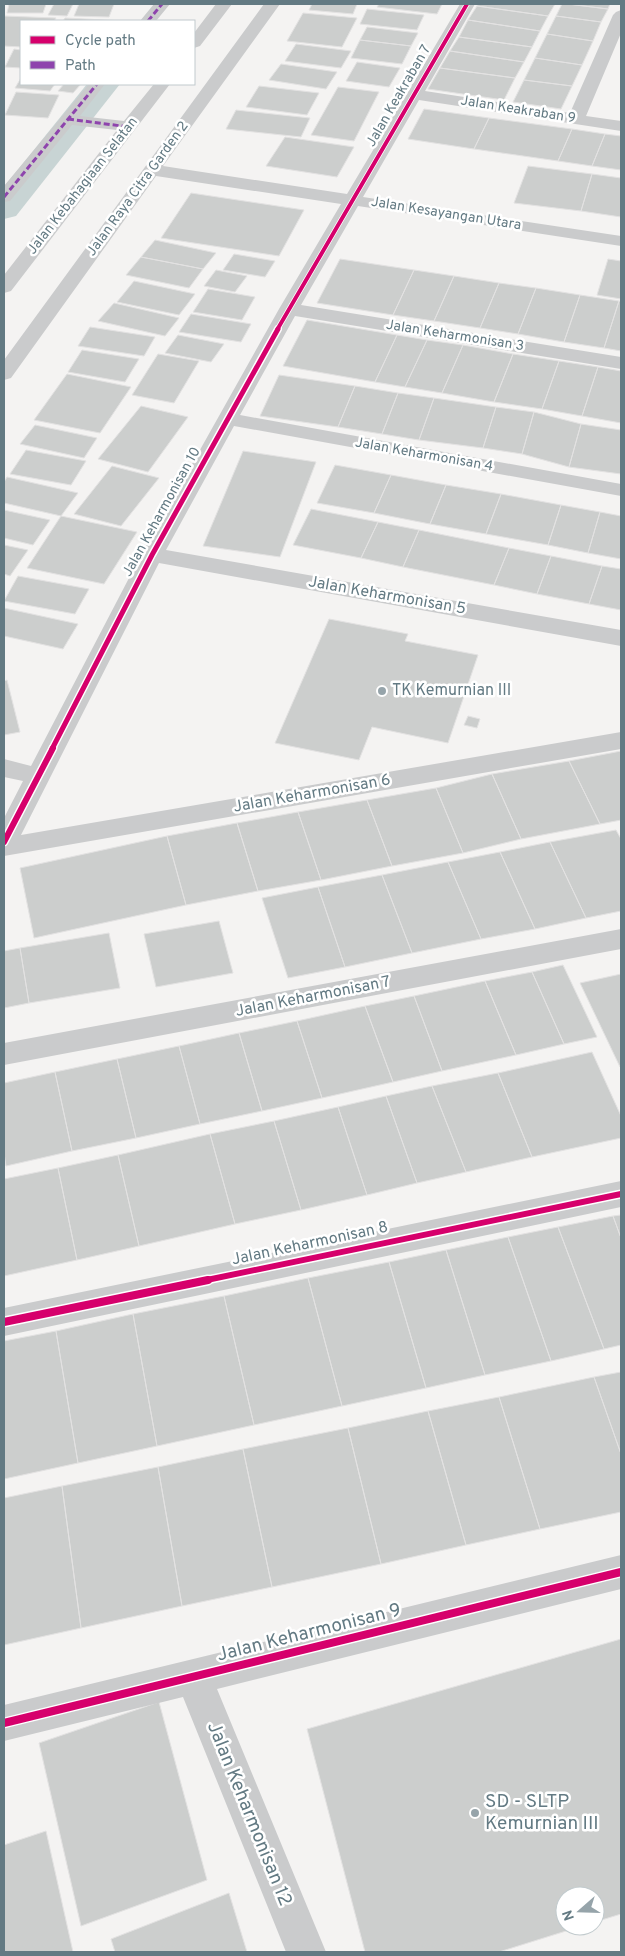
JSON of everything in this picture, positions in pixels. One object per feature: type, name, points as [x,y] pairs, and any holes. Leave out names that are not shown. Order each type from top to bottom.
[{"type":"street","points":[[149,20],[162,4]]},
{"type":"street","points":[[195,42],[224,4]]},
{"type":"street","name":"Jalan Raya Citra Garden 2","points":[[4,374],[272,4]]},
{"type":"street","name":"Jalan Keakraban 7","points":[[352,200],[467,4]]},
{"type":"street","points":[[576,119],[621,15]]},
{"type":"street","points":[[4,197],[96,85]]},
{"type":"street","name":"Jalan Kebahagiaan Selatan","points":[[4,287],[124,127],[161,85]]},
{"type":"street","name":"Jalan Keakraban 9","points":[[414,94],[621,126]]},
{"type":"street","points":[[70,119],[124,127]]},
{"type":"street","name":"Jalan Kesayangan Utara","points":[[152,170],[621,241]]},
{"type":"street","name":"Jalan Keharmonisan 10","points":[[4,842],[152,555],[288,309],[352,200]]},
{"type":"street","name":"Jalan Keharmonisan 3","points":[[288,309],[621,363]]},
{"type":"street","name":"Jalan Keharmonisan 4","points":[[227,419],[621,490]]},
{"type":"street","name":"Jalan Keharmonisan 5","points":[[152,555],[621,638]]},
{"type":"street","name":"Jalan Keharmonisan 6","points":[[4,847],[621,741]]},
{"type":"street","points":[[4,768],[37,776]]},
{"type":"street","name":"Jalan Keharmonisan 7","points":[[4,1054],[621,939]]},
{"type":"street","name":"Jalan Keharmonisan 8","points":[[4,1322],[621,1194]]},
{"type":"street","name":"Jalan Keharmonisan 9","points":[[4,1723],[621,1572]]},
{"type":"street","name":"Jalan Keharmonisan 12","points":[[193,1676],[306,1952]]},
{"type":"building","points":[[9,4],[46,4],[43,13],[7,13]]},
{"type":"building","points":[[54,4],[73,4],[67,16],[48,15]]},
{"type":"building","points":[[79,4],[114,4],[109,17],[74,16]]},
{"type":"building","points":[[312,4],[357,4],[353,14],[309,10]]},
{"type":"building","points":[[379,4],[442,4],[437,14],[377,7]]},
{"type":"building","points":[[478,4],[555,4],[548,16],[477,6]]},
{"type":"building","points":[[562,4],[608,9],[601,22],[556,16]]},
{"type":"building","points":[[568,4],[610,4],[608,9]]},
{"type":"building","points":[[477,6],[548,16],[540,31],[468,20]]},
{"type":"building","points":[[367,9],[424,15],[417,30],[360,24]]},
{"type":"building","points":[[303,13],[357,18],[342,47],[287,41]]},
{"type":"building","points":[[4,16],[56,18],[55,20],[20,20],[20,47],[4,46]]},
{"type":"building","points":[[556,16],[601,22],[593,41],[547,34]]},
{"type":"building","points":[[65,18],[104,20],[64,20]]},
{"type":"building","points":[[468,20],[540,31],[532,47],[459,37]]},
{"type":"building","points":[[367,27],[418,33],[411,46],[360,40]]},
{"type":"building","points":[[547,34],[593,41],[582,65],[535,58]]},
{"type":"building","points":[[459,37],[532,47],[524,62],[450,51]]},
{"type":"building","points":[[360,40],[411,46],[402,64],[351,58]]},
{"type":"building","points":[[296,44],[351,51],[341,68],[285,61]]},
{"type":"building","points":[[14,49],[20,50],[20,68],[5,67]]},
{"type":"building","points":[[450,51],[524,62],[515,78],[440,68]]},
{"type":"building","points":[[535,58],[582,65],[572,86],[524,80]]},
{"type":"building","points":[[357,62],[400,68],[389,87],[346,81]]},
{"type":"building","points":[[281,64],[337,72],[326,89],[269,80]]},
{"type":"building","points":[[440,68],[515,78],[504,100],[428,89]]},
{"type":"building","points":[[20,80],[20,85],[54,85],[50,91],[15,88]]},
{"type":"building","points":[[524,80],[572,86],[561,109],[513,102]]},
{"type":"building","points":[[63,85],[80,85],[73,93],[58,91]]},
{"type":"building","points":[[259,86],[319,93],[307,115],[246,107]]},
{"type":"building","points":[[338,87],[379,92],[354,141],[311,135]]},
{"type":"building","points":[[16,92],[59,95],[48,118],[5,115]]},
{"type":"building","points":[[424,109],[489,118],[474,149],[408,139]]},
{"type":"building","points":[[236,110],[310,118],[301,137],[226,129]]},
{"type":"building","points":[[489,118],[572,129],[558,161],[474,149]]},
{"type":"building","points":[[572,129],[605,134],[592,166],[558,161]]},
{"type":"building","points":[[605,134],[621,136],[621,170],[592,166]]},
{"type":"building","points":[[285,137],[354,147],[337,177],[266,166]]},
{"type":"building","points":[[528,166],[592,174],[581,211],[514,203]]},
{"type":"building","points":[[592,174],[621,178],[621,217],[581,211]]},
{"type":"building","points":[[191,193],[304,210],[279,256],[161,238]]},
{"type":"building","points":[[155,240],[216,253],[203,269],[141,257]]},
{"type":"building","points":[[234,254],[275,261],[265,277],[223,270]]},
{"type":"building","points":[[141,257],[203,269],[189,288],[126,275]]},
{"type":"building","points":[[340,259],[414,270],[393,315],[317,303]]},
{"type":"building","points":[[608,259],[621,261],[621,299],[597,295]]},
{"type":"building","points":[[216,270],[247,276],[235,292],[204,286]]},
{"type":"building","points":[[414,270],[454,276],[434,321],[393,315]]},
{"type":"building","points":[[454,276],[499,283],[480,328],[434,321]]},
{"type":"building","points":[[134,281],[195,294],[179,315],[117,302]]},
{"type":"building","points":[[499,283],[536,288],[518,334],[480,328]]},
{"type":"building","points":[[536,288],[580,295],[564,342],[518,334]]},
{"type":"building","points":[[208,289],[255,297],[242,320],[193,312]]},
{"type":"building","points":[[580,295],[619,301],[604,348],[564,342]]},
{"type":"building","points":[[619,301],[621,301],[621,351],[604,348]]},
{"type":"building","points":[[114,303],[179,318],[165,336],[98,321]]},
{"type":"building","points":[[191,314],[251,324],[241,342],[179,332]]},
{"type":"building","points":[[307,320],[397,335],[375,382],[283,366]]},
{"type":"building","points":[[90,327],[155,337],[144,356],[78,346]]},
{"type":"building","points":[[178,335],[224,344],[211,362],[165,353]]},
{"type":"building","points":[[397,335],[427,340],[405,387],[375,382]]},
{"type":"building","points":[[427,340],[463,345],[442,393],[405,387]]},
{"type":"building","points":[[463,345],[513,354],[494,402],[442,393]]},
{"type":"building","points":[[82,350],[139,359],[125,382],[68,372]]},
{"type":"building","points":[[158,354],[199,361],[174,403],[132,395]]},
{"type":"building","points":[[513,354],[559,361],[542,409],[494,402]]},
{"type":"building","points":[[559,361],[598,367],[582,416],[542,409]]},
{"type":"building","points":[[598,367],[621,371],[621,423],[582,416]]},
{"type":"building","points":[[67,374],[131,387],[100,433],[34,420]]},
{"type":"building","points":[[279,375],[355,386],[338,427],[260,416]]},
{"type":"building","points":[[355,386],[398,393],[382,434],[338,427]]},
{"type":"building","points":[[398,393],[434,398],[419,440],[382,434]]},
{"type":"building","points":[[434,398],[496,407],[483,448],[419,440]]},
{"type":"building","points":[[141,406],[188,417],[148,472],[98,459]]},
{"type":"building","points":[[496,407],[534,412],[522,454],[483,448]]},
{"type":"building","points":[[534,412],[581,424],[569,467],[522,454]]},
{"type":"building","points":[[581,424],[621,430],[621,474],[569,467]]},
{"type":"building","points":[[35,425],[97,438],[84,458],[20,444]]},
{"type":"building","points":[[26,450],[86,461],[71,485],[10,474]]},
{"type":"building","points":[[243,451],[316,462],[280,557],[203,546]]},
{"type":"building","points":[[335,465],[391,475],[374,513],[317,503]]},
{"type":"building","points":[[112,466],[159,478],[121,526],[74,514]]},
{"type":"building","points":[[391,475],[446,485],[430,524],[374,513]]},
{"type":"building","points":[[7,477],[78,493],[61,516],[4,503],[4,482]]},
{"type":"building","points":[[446,485],[501,494],[486,534],[430,524]]},
{"type":"building","points":[[501,494],[561,505],[548,545],[486,534]]},
{"type":"building","points":[[561,505],[600,512],[588,553],[548,545]]},
{"type":"building","points":[[311,509],[378,522],[361,558],[293,545]]},
{"type":"building","points":[[4,510],[50,520],[33,545],[4,538]]},
{"type":"building","points":[[600,512],[621,516],[621,559],[588,553]]},
{"type":"building","points":[[61,516],[137,532],[104,584],[27,568]]},
{"type":"building","points":[[378,522],[419,530],[403,567],[361,558]]},
{"type":"building","points":[[419,530],[509,548],[494,585],[403,567]]},
{"type":"building","points":[[4,545],[28,550],[10,576],[4,574]]},
{"type":"building","points":[[509,548],[551,556],[537,594],[494,585]]},
{"type":"building","points":[[551,556],[602,566],[589,604],[537,594]]},
{"type":"building","points":[[602,566],[621,569],[621,610],[589,604]]},
{"type":"building","points":[[18,576],[89,589],[75,614],[4,601]]},
{"type":"building","points":[[4,608],[78,624],[63,649],[4,636]]},
{"type":"building","name":"TK Kemurnian III","points":[[329,619],[408,634],[405,641],[478,655],[448,743],[372,727],[359,760],[275,743]]},
{"type":"building","points":[[7,680],[20,732],[4,735],[4,681]]},
{"type":"building","points":[[468,716],[480,719],[477,728],[464,725]]},
{"type":"building","points":[[621,751],[621,820],[600,824],[569,761]]},
{"type":"building","points":[[569,761],[600,824],[521,839],[492,774]]},
{"type":"building","points":[[492,774],[521,839],[463,853],[436,788]]},
{"type":"building","points":[[436,788],[463,853],[392,866],[367,800]]},
{"type":"building","points":[[367,800],[392,866],[321,880],[298,812]]},
{"type":"building","points":[[298,812],[321,880],[258,891],[237,823]]},
{"type":"building","points":[[237,823],[258,891],[186,905],[167,836]]},
{"type":"building","points":[[616,830],[621,839],[621,911],[586,918],[550,842]]},
{"type":"building","points":[[167,836],[186,905],[34,938],[20,868]]},
{"type":"building","points":[[550,842],[586,918],[535,929],[500,852]]},
{"type":"building","points":[[500,852],[535,929],[481,939],[448,862]]},
{"type":"building","points":[[448,862],[481,939],[412,953],[382,875]]},
{"type":"building","points":[[382,875],[412,953],[345,967],[318,887]]},
{"type":"building","points":[[318,887],[345,967],[288,978],[262,898]]},
{"type":"building","points":[[219,921],[233,973],[156,987],[144,934]]},
{"type":"building","points":[[109,933],[120,988],[29,1003],[20,948]]},
{"type":"building","points":[[20,948],[29,1003],[4,1008],[4,951]]},
{"type":"building","points":[[563,965],[597,1037],[564,1044],[532,972]]},
{"type":"building","points":[[532,972],[564,1044],[516,1055],[485,981]]},
{"type":"building","points":[[621,974],[621,1066],[620,1067],[580,983]]},
{"type":"building","points":[[485,981],[516,1055],[442,1071],[414,996]]},
{"type":"building","points":[[414,996],[442,1071],[393,1082],[365,1006]]},
{"type":"building","points":[[365,1006],[393,1082],[322,1098],[297,1021]]},
{"type":"building","points":[[297,1021],[322,1098],[262,1111],[239,1033]]},
{"type":"building","points":[[239,1033],[262,1111],[200,1124],[179,1046]]},
{"type":"building","points":[[179,1046],[200,1124],[136,1138],[117,1059]]},
{"type":"building","points":[[592,1052],[621,1116],[621,1138],[532,1157],[498,1073]]},
{"type":"building","points":[[117,1059],[136,1138],[72,1151],[55,1072]]},
{"type":"building","points":[[55,1072],[72,1151],[6,1166],[4,1153],[4,1083]]},
{"type":"building","points":[[498,1073],[532,1157],[466,1172],[432,1086]]},
{"type":"building","points":[[432,1086],[466,1172],[417,1183],[386,1096]]},
{"type":"building","points":[[386,1096],[417,1183],[367,1195],[338,1107]]},
{"type":"building","points":[[338,1107],[367,1195],[301,1210],[274,1121]]},
{"type":"building","points":[[274,1121],[301,1210],[235,1224],[210,1134]]},
{"type":"building","points":[[210,1134],[235,1224],[139,1246],[118,1155]]},
{"type":"building","points":[[118,1155],[139,1246],[77,1260],[58,1168]]},
{"type":"building","points":[[58,1168],[77,1260],[4,1276],[4,1179]]},
{"type":"building","points":[[621,1215],[621,1238],[613,1216]]},
{"type":"building","points":[[613,1216],[621,1238],[621,1345],[604,1349],[558,1227]]},
{"type":"building","points":[[558,1227],[604,1349],[551,1361],[508,1237]]},
{"type":"building","points":[[508,1237],[551,1361],[485,1375],[446,1250]]},
{"type":"building","points":[[446,1250],[485,1375],[426,1388],[389,1262]]},
{"type":"building","points":[[389,1262],[426,1388],[342,1406],[308,1278]]},
{"type":"building","points":[[308,1278],[342,1406],[254,1425],[224,1296]]},
{"type":"building","points":[[224,1296],[254,1425],[157,1446],[133,1314]]},
{"type":"building","points":[[133,1314],[157,1446],[78,1463],[56,1331]]},
{"type":"building","points":[[56,1331],[78,1463],[4,1479],[4,1341]]},
{"type":"building","points":[[621,1372],[621,1454],[594,1377]]},
{"type":"building","points":[[594,1377],[621,1454],[621,1512],[540,1529],[499,1397]]},
{"type":"building","points":[[499,1397],[540,1529],[466,1545],[428,1411]]},
{"type":"building","points":[[428,1411],[466,1545],[381,1564],[348,1428]]},
{"type":"building","points":[[348,1428],[381,1564],[272,1587],[243,1449]]},
{"type":"building","points":[[243,1449],[272,1587],[182,1606],[158,1467]]},
{"type":"building","points":[[158,1467],[182,1606],[81,1628],[62,1486]]},
{"type":"building","points":[[62,1486],[81,1628],[4,1645],[4,1498]]},
{"type":"building","name":"SD - SLTP Kemurnian III","points":[[621,1639],[621,1914],[605,1919],[605,1886],[555,1886],[555,1934],[499,1952],[365,1952],[307,1729]]},
{"type":"building","points":[[159,1702],[207,1880],[81,1926],[39,1743]]},
{"type":"building","points":[[46,1831],[73,1952],[4,1952],[4,1845]]},
{"type":"building","points":[[229,1893],[247,1952],[115,1952],[111,1939]]},
{"type":"waterway","points":[[4,209],[103,85]]},
{"type":"marked path","points":[[149,20],[162,4]]},
{"type":"marked path","points":[[4,197],[96,85]]},
{"type":"marked path","points":[[68,119],[129,127]]},
{"type":"cycle path","points":[[4,842],[152,555],[289,309],[467,4]]},
{"type":"cycle path","points":[[4,1322],[621,1194]]},
{"type":"cycle path","points":[[4,1723],[621,1572]]},
{"type":"place","name":"TK Kemurnian III","points":[[382,691]]},
{"type":"place","name":"SD - SLTP Kemurnian III","points":[[475,1813]]}]
